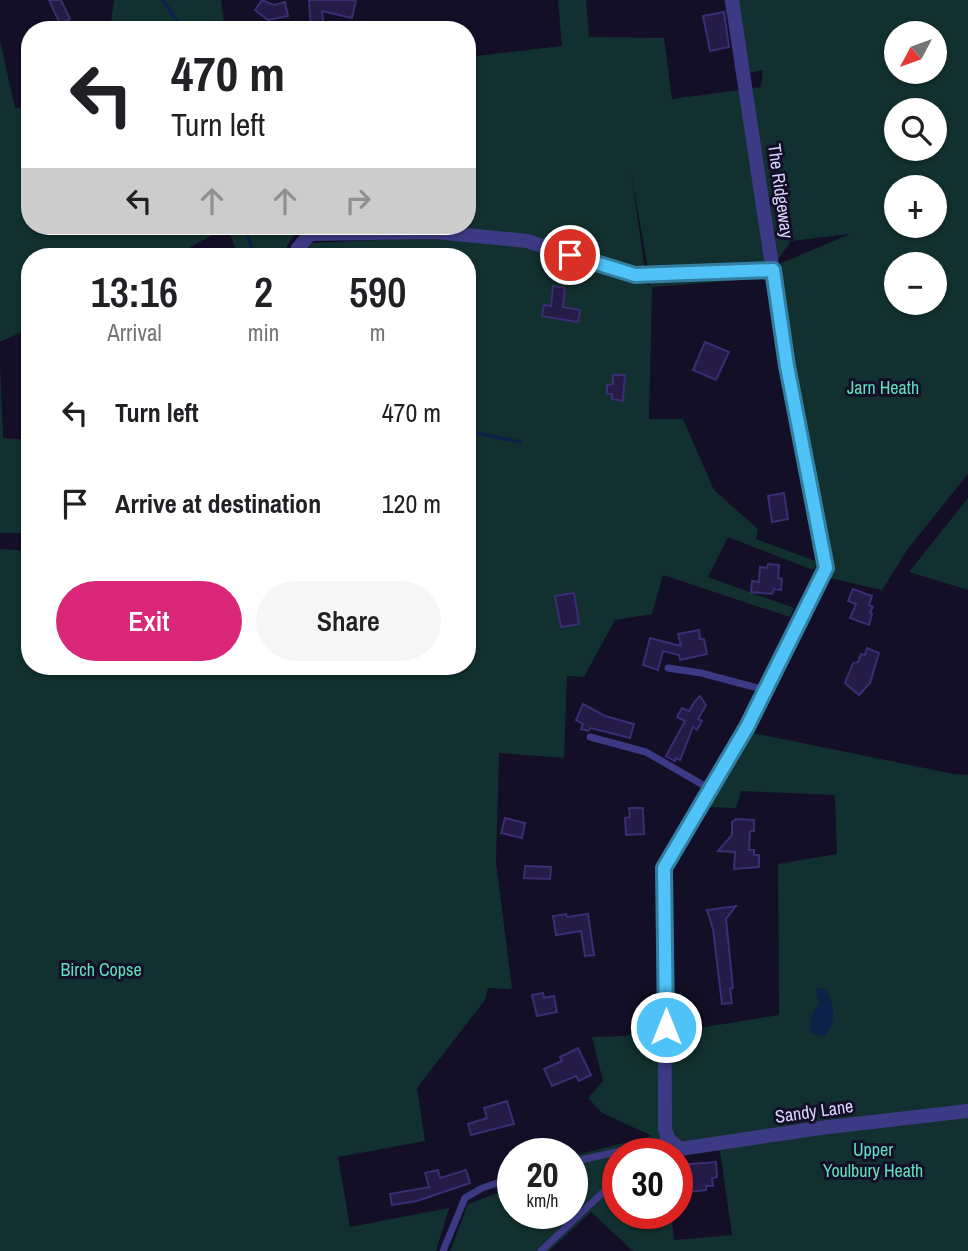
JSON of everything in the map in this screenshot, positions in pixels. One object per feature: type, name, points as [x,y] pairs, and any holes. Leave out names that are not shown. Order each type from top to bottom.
[{"type":"street","name":"The Ridgeway","points":[[668,1138],[665,1130],[664,868],[766,690],[826,568],[787,366],[732,0]]},
{"type":"street","points":[[466,235],[527,241],[635,275],[773,270]]},
{"type":"street","name":"Sandy Lane","points":[[693,1147],[820,1128],[968,1111]]},
{"type":"lane","points":[[668,668],[701,673],[766,690]]},
{"type":"lane","points":[[590,737],[646,752],[711,790]]},
{"type":"lane","points":[[443,1251],[466,1198],[482,1188],[497,1183]]},
{"type":"lane","points":[[541,1251],[602,1193]]},
{"type":"green space","points":[[114,0],[221,0],[224,21],[111,21]]},
{"type":"green space","points":[[558,0],[586,0],[589,37],[664,38],[672,99],[761,87],[763,70],[738,75],[724,0],[968,0],[968,474],[907,550],[882,590],[830,578],[777,265],[850,234],[791,241],[765,278],[652,287],[649,419],[683,419],[714,490],[758,529],[756,539],[818,562],[813,570],[728,537],[708,577],[794,608],[790,617],[663,575],[652,614],[615,620],[584,677],[567,676],[564,758],[499,753],[496,862],[512,989],[488,988],[485,1000],[417,1088],[425,1141],[338,1157],[350,1227],[449,1208],[436,1251],[0,1251],[0,549],[21,550],[21,675],[476,675],[476,248],[308,248],[310,243],[445,237],[526,246],[651,286],[631,172],[645,271],[533,238],[476,232],[476,56],[562,46]]},
{"type":"green space","points":[[0,40],[15,108],[21,108],[21,235],[213,235],[189,248],[21,248],[21,332],[0,342]]},
{"type":"green space","points":[[230,235],[294,235],[287,248],[235,248]]},
{"type":"green space","points":[[0,363],[3,438],[21,439],[21,533],[0,533]]},
{"type":"green space","points":[[968,498],[968,590],[909,572]]},
{"type":"green space","name":"Upper Youlbury Heath","points":[[753,733],[968,775],[968,1251],[633,1251],[609,1229],[673,1229],[674,1240],[732,1235],[720,1151],[693,1152],[693,1138],[644,1138],[652,1136],[602,1113],[588,1098],[603,1081],[592,1037],[625,1036],[655,1028],[675,1008],[693,1029],[779,1015],[778,864],[837,854],[835,795],[741,791],[736,808],[708,807]]},
{"type":"green space","points":[[602,1148],[602,1222],[591,1212],[588,1215],[588,1152]]},
{"type":"green space","points":[[497,1193],[497,1229],[573,1229],[549,1251],[450,1251],[468,1204]]},
{"type":"water","points":[[816,989],[827,990],[833,1009],[832,1025],[825,1036],[812,1034],[810,1026],[812,1014],[819,1004]]},
{"type":"building","points":[[49,0],[61,0],[70,19],[59,21]]},
{"type":"building","points":[[262,0],[274,5],[285,2],[288,16],[268,20],[255,10]]},
{"type":"building","points":[[309,0],[356,0],[352,18],[322,11],[323,21],[310,21]]},
{"type":"building","points":[[724,12],[729,47],[710,51],[703,16]]},
{"type":"building","points":[[553,286],[565,288],[563,307],[580,310],[578,322],[542,316],[544,305],[551,306]]},
{"type":"building","points":[[705,342],[729,352],[716,380],[693,370]]},
{"type":"building","points":[[613,375],[625,375],[623,401],[612,399],[612,394],[607,394],[607,385],[613,384]]},
{"type":"building","points":[[784,493],[788,519],[772,522],[768,496]]},
{"type":"building","points":[[768,564],[779,565],[781,590],[774,589],[772,594],[751,592],[752,581],[759,582],[760,567],[767,568]]},
{"type":"building","points":[[853,589],[872,596],[869,605],[873,607],[869,625],[850,618],[856,604],[848,601]]},
{"type":"building","points":[[574,593],[579,624],[561,627],[555,596]]},
{"type":"building","points":[[699,630],[707,654],[680,660],[679,655],[663,651],[658,670],[643,665],[650,638],[681,646],[678,634]]},
{"type":"building","points":[[867,648],[879,653],[870,683],[859,695],[845,683],[853,663],[858,662],[861,654],[865,655]]},
{"type":"building","points":[[700,696],[706,705],[698,719],[702,721],[697,730],[693,727],[680,760],[676,758],[675,761],[666,756],[685,721],[677,717],[682,708],[689,711]]},
{"type":"building","points":[[583,704],[605,716],[634,724],[630,738],[591,728],[588,731],[581,729],[583,724],[576,720]]},
{"type":"building","points":[[629,808],[643,808],[644,834],[626,835],[625,818],[630,817]]},
{"type":"building","points":[[505,818],[525,823],[522,838],[501,833]]},
{"type":"building","points":[[736,819],[754,820],[754,831],[750,831],[749,850],[754,850],[754,855],[759,855],[759,867],[734,869],[735,852],[718,851],[732,835],[732,822]]},
{"type":"building","points":[[525,866],[551,867],[550,879],[524,878]]},
{"type":"building","points":[[736,906],[726,919],[732,1003],[722,1004],[713,929],[707,910]]},
{"type":"building","points":[[566,914],[567,917],[588,914],[594,955],[585,956],[581,931],[556,935],[553,916]]},
{"type":"building","points":[[543,993],[544,998],[554,996],[557,1012],[537,1016],[532,995]]},
{"type":"building","points":[[578,1048],[591,1075],[579,1081],[576,1076],[552,1086],[544,1069],[562,1061],[560,1057]]},
{"type":"building","points":[[507,1101],[514,1124],[471,1135],[468,1124],[487,1118],[484,1108]]},
{"type":"building","points":[[716,1162],[717,1177],[712,1178],[713,1186],[693,1191],[693,1164]]},
{"type":"building","points":[[438,1170],[440,1178],[466,1170],[470,1183],[417,1201],[392,1205],[390,1194],[429,1187],[425,1173]]},
{"type":"waterway","points":[[163,0],[177,21]]},
{"type":"waterway","points":[[248,235],[252,248]]},
{"type":"waterway","points":[[476,433],[520,442]]},
{"type":"route","points":[[570,255],[635,275],[773,270],[787,366],[826,568],[747,727],[664,868],[666,1027]]},
{"type":"park label","name":"Jarn Heath","points":[[883,387]]},
{"type":"park label","name":"Birch Copse","points":[[101,969]]}]
